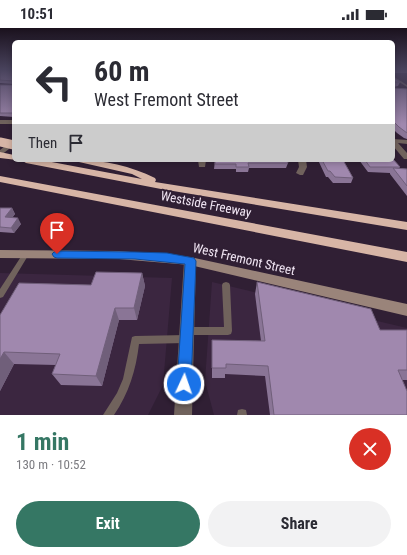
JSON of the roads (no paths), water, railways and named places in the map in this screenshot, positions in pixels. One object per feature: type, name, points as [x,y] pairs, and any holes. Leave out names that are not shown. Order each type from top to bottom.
[{"type":"highway","points":[[0,142],[12,145]]},
{"type":"highway","points":[[0,155],[12,158]]},
{"type":"highway","name":"Westside Freeway","points":[[36,162],[161,186],[407,226]]},
{"type":"highway","points":[[91,162],[135,172],[161,186]]},
{"type":"highway","name":"Westside Freeway","points":[[0,179],[407,257]]},
{"type":"street","points":[[400,90],[407,90]]},
{"type":"street","points":[[0,122],[12,122]]},
{"type":"street","points":[[395,142],[407,142]]},
{"type":"street","points":[[0,155],[12,143]]},
{"type":"street","points":[[395,144],[407,157]]},
{"type":"street","points":[[300,173],[303,167],[302,162]]},
{"type":"street","name":"West Fremont Street","points":[[0,254],[135,255],[167,257],[407,310]]},
{"type":"street","points":[[183,415],[190,261]]},
{"type":"lane","points":[[0,295],[26,254]]},
{"type":"lane","points":[[108,415],[120,399],[130,376],[135,340],[228,331],[226,285]]}]
